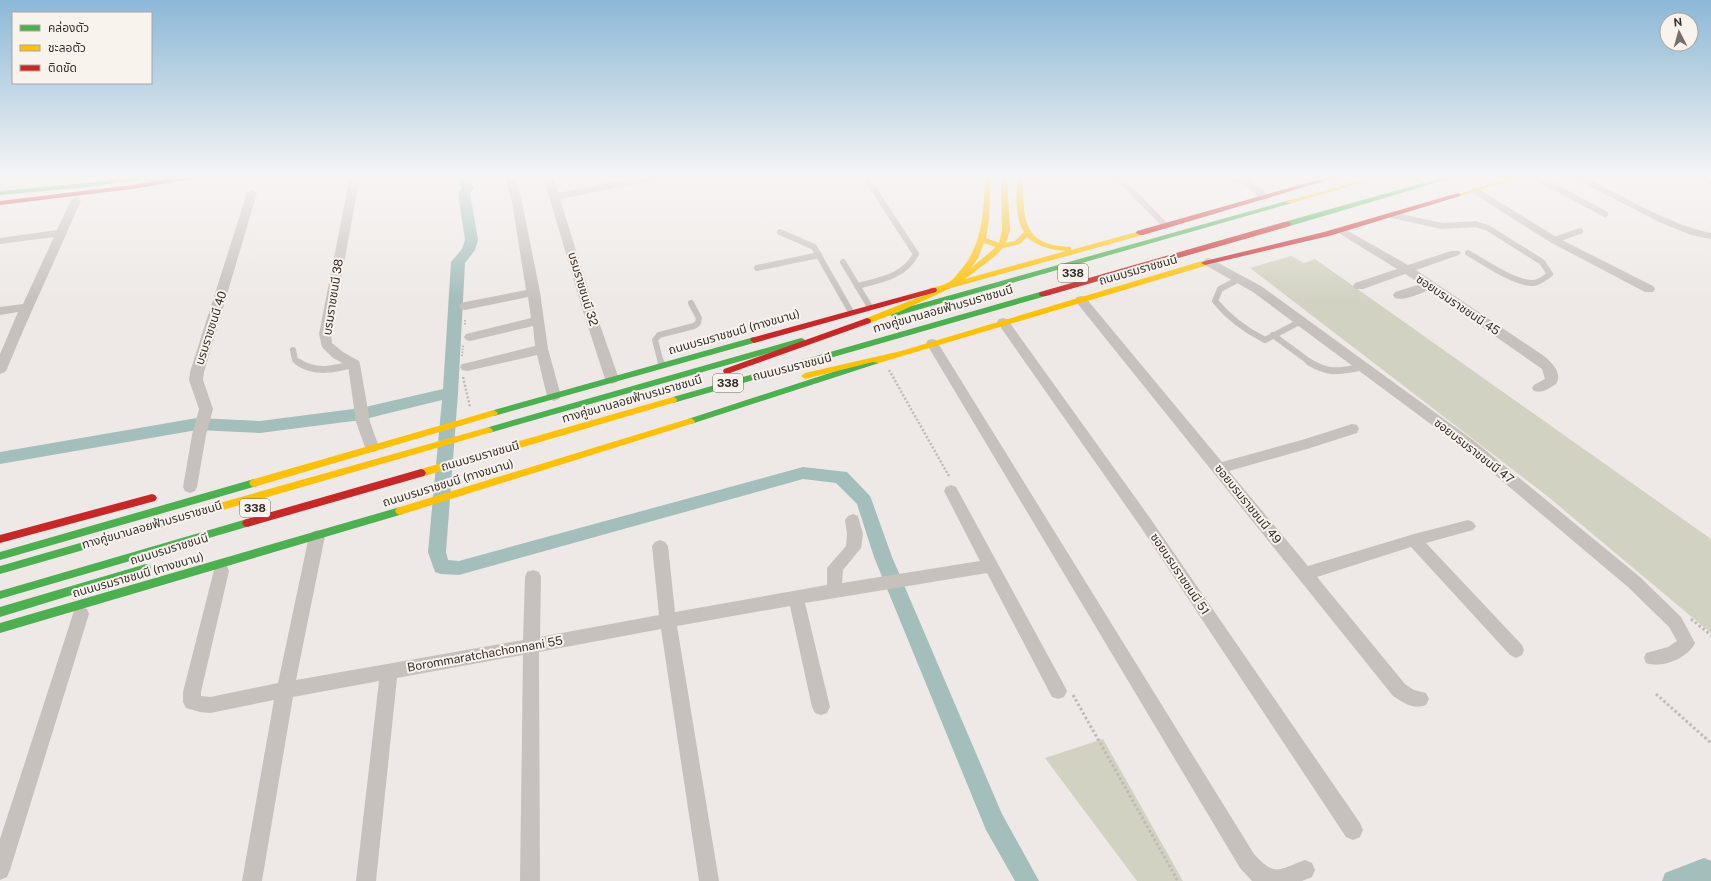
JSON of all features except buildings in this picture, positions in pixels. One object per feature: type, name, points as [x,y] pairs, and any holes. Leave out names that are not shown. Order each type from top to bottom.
[{"type":"main road","points":[[954,284],[971,264],[984,239],[987,217]]},
{"type":"main road","points":[[727,371],[834,334],[932,295],[978,268],[1001,246],[1004,241],[1006,217]]},
{"type":"main road","points":[[1022,217],[1023,226],[1026,234],[1035,242],[1045,246],[1078,250]]},
{"type":"main road","name":"338","points":[[851,312],[1197,217]]},
{"type":"main road","name":"ถนนบรมราชชนนี","points":[[0,570],[442,442],[1234,217]]},
{"type":"main road","name":"ทางคู่ขนานลอยฟ้าบรมราชชนนี","points":[[0,595],[796,364],[1318,217]]},
{"type":"main road","name":"ถนนบรมราชชนนี","points":[[782,381],[900,353],[1214,261],[1310,222],[1326,217]]},
{"type":"main road","name":"338","points":[[1214,261],[1341,230],[1385,217]]},
{"type":"main road","points":[[984,239],[988,243],[998,246],[1012,245],[1024,238],[1026,234]]},
{"type":"main road","points":[[1069,264],[1090,247]]},
{"type":"main road","name":"ถนนบรมราชชนนี (ทางขนาน)","points":[[0,556],[372,447],[851,312]]},
{"type":"main road","name":"ทางคู่ขนานลอยฟ้าบรมราชชนนี","points":[[592,410],[866,332]]},
{"type":"main road","name":"ถนนบรมราชชนนี (ทางขนาน)","points":[[0,628],[317,536],[793,389],[900,353]]},
{"type":"main road","points":[[294,462],[372,447]]},
{"type":"main road","points":[[0,539],[160,496]]},
{"type":"main road","points":[[74,616],[253,561],[317,536]]},
{"type":"main road","name":"ถนนบรมราชชนนี","points":[[0,612],[153,566]]},
{"type":"street","points":[[0,369],[26,306],[48,265],[68,217]]},
{"type":"street","name":"บรมราชชนนี 40","points":[[190,487],[199,435],[206,409],[196,380],[197,372],[245,217]]},
{"type":"street","name":"บรมราชชนนี 38","points":[[347,217],[325,331],[326,344],[338,355],[354,364]]},
{"type":"street","points":[[520,217],[538,321],[540,324],[542,348],[554,396]]},
{"type":"street","name":"บรมราชชนนี 32","points":[[560,217],[588,308],[612,379]]},
{"type":"street","points":[[1518,217],[1554,240],[1649,289]]},
{"type":"street","points":[[1657,217],[1695,233],[1711,236]]},
{"type":"street","name":"ซอยบรมราชชนนี 45","points":[[1341,230],[1430,285],[1539,358],[1551,369],[1552,375],[1551,381],[1539,388]]},
{"type":"street","points":[[0,241],[61,233]]},
{"type":"street","points":[[1359,286],[1455,253]]},
{"type":"street","name":"ซอยบรมราชชนนี 47","points":[[1214,261],[1239,279],[1257,289],[1468,444],[1634,582],[1675,622],[1687,643],[1672,654],[1652,658]]},
{"type":"street","points":[[1399,295],[1430,285]]},
{"type":"street","points":[[465,306],[534,292]]},
{"type":"street","name":"ซอยบรมราชชนนี 49","points":[[1081,300],[1398,690],[1411,698],[1420,699]]},
{"type":"street","points":[[0,311],[26,306]]},
{"type":"street","points":[[470,337],[538,321]]},
{"type":"street","name":"ซอยบรมราชชนนี 51","points":[[1003,322],[1145,522],[1353,830]]},
{"type":"street","points":[[932,343],[1247,861],[1261,876],[1279,880],[1305,870]]},
{"type":"street","points":[[467,367],[542,348]]},
{"type":"street","points":[[354,364],[359,404],[363,422],[372,447]]},
{"type":"street","points":[[1219,468],[1307,444],[1352,429]]},
{"type":"street","points":[[951,491],[984,566],[1058,691]]},
{"type":"street","points":[[837,591],[834,580],[835,568],[853,548],[855,534],[853,520]]},
{"type":"street","points":[[1304,574],[1414,540],[1468,526]]},
{"type":"street","points":[[252,881],[285,690],[317,536]]},
{"type":"street","points":[[1414,540],[1516,650]]},
{"type":"street","points":[[660,546],[668,621],[709,881]]},
{"type":"street","name":"Borommaratchachonnani 55","points":[[221,571],[192,692],[192,702],[200,704],[210,705],[285,690],[796,598],[984,566]]},
{"type":"street","points":[[530,881],[531,646],[533,577]]},
{"type":"street","points":[[796,598],[821,707]]},
{"type":"street","points":[[0,870],[74,616]]},
{"type":"street","points":[[366,881],[389,672]]},
{"type":"lane","points":[[857,286],[902,273],[913,263],[916,254],[892,217]]},
{"type":"lane","points":[[1157,217],[1166,226]]},
{"type":"lane","points":[[1400,217],[1442,226],[1476,224],[1488,228],[1542,262],[1550,274],[1544,280],[1531,284],[1512,277],[1468,253]]},
{"type":"lane","points":[[780,232],[814,247],[851,312]]},
{"type":"lane","points":[[1554,240],[1580,232]]},
{"type":"lane","points":[[757,268],[819,255]]},
{"type":"lane","points":[[843,262],[870,307]]},
{"type":"lane","points":[[1239,279],[1220,289],[1215,301],[1225,314],[1249,333],[1265,340],[1301,322]]},
{"type":"lane","points":[[662,365],[655,340],[659,335],[694,326],[698,323],[699,318],[691,303]]},
{"type":"lane","points":[[1273,335],[1306,361],[1322,368],[1341,372],[1363,367]]},
{"type":"lane","points":[[294,350],[295,360],[304,367],[316,370],[334,369],[354,364]]},
{"type":"path","points":[[1656,694],[1711,743]]},
{"type":"green space","points":[[1291,256],[1304,263],[1315,259],[1711,539],[1711,633],[1546,495],[1250,268]]},
{"type":"green space","points":[[1103,739],[1183,881],[1137,881],[1045,758]]},
{"type":"waterway","points":[[450,393],[458,262],[468,250],[471,240],[467,217]]},
{"type":"waterway","points":[[0,458],[197,424],[260,427],[361,414],[450,393]]},
{"type":"waterway","points":[[450,393],[437,552],[441,567],[459,568],[803,473],[841,477],[864,501],[883,557],[994,822],[1028,881]]},
{"type":"waterway","points":[[1673,881],[1704,869],[1711,879]]},
{"type":"traffic: fast","points":[[893,314],[1236,217]]},
{"type":"traffic: fast","points":[[1287,224],[1311,217]]},
{"type":"traffic: fast","points":[[673,400],[1043,294]]},
{"type":"traffic: fast","points":[[494,413],[754,340]]},
{"type":"traffic: fast","points":[[489,430],[801,341]]},
{"type":"traffic: fast","points":[[691,421],[876,361]]},
{"type":"traffic: fast","points":[[0,556],[254,483]]},
{"type":"traffic: fast","points":[[0,628],[400,511]]},
{"type":"traffic: fast","points":[[0,570],[188,516]]},
{"type":"traffic: fast","points":[[0,595],[247,523]]},
{"type":"traffic: fast","points":[[0,612],[146,568]]},
{"type":"traffic: slow","points":[[955,282],[966,270],[980,246],[986,217]]},
{"type":"traffic: slow","points":[[867,321],[930,296],[974,270],[991,256],[1004,241],[1006,230],[1006,217]]},
{"type":"traffic: slow","points":[[1022,217],[1026,230],[1031,237],[1038,242],[1053,247],[1068,249]]},
{"type":"traffic: slow","points":[[933,290],[1140,233]]},
{"type":"traffic: slow","points":[[984,240],[995,245],[1006,246],[1012,245],[1022,239],[1026,234]]},
{"type":"traffic: slow","points":[[876,361],[1205,263]]},
{"type":"traffic: slow","points":[[805,376],[900,353]]},
{"type":"traffic: slow","points":[[421,473],[673,400]]},
{"type":"traffic: slow","points":[[254,483],[494,413]]},
{"type":"traffic: slow","points":[[400,511],[691,421]]},
{"type":"traffic: slow","points":[[188,516],[489,430]]},
{"type":"traffic: jam","points":[[1140,233],[1195,217]]},
{"type":"traffic: jam","points":[[1205,263],[1326,234],[1383,217]]},
{"type":"traffic: jam","points":[[1043,294],[1287,224]]},
{"type":"traffic: jam","points":[[754,340],[933,290]]},
{"type":"traffic: jam","points":[[727,371],[867,321]]},
{"type":"traffic: jam","points":[[247,523],[421,473]]},
{"type":"traffic: jam","points":[[0,539],[152,498]]}]
